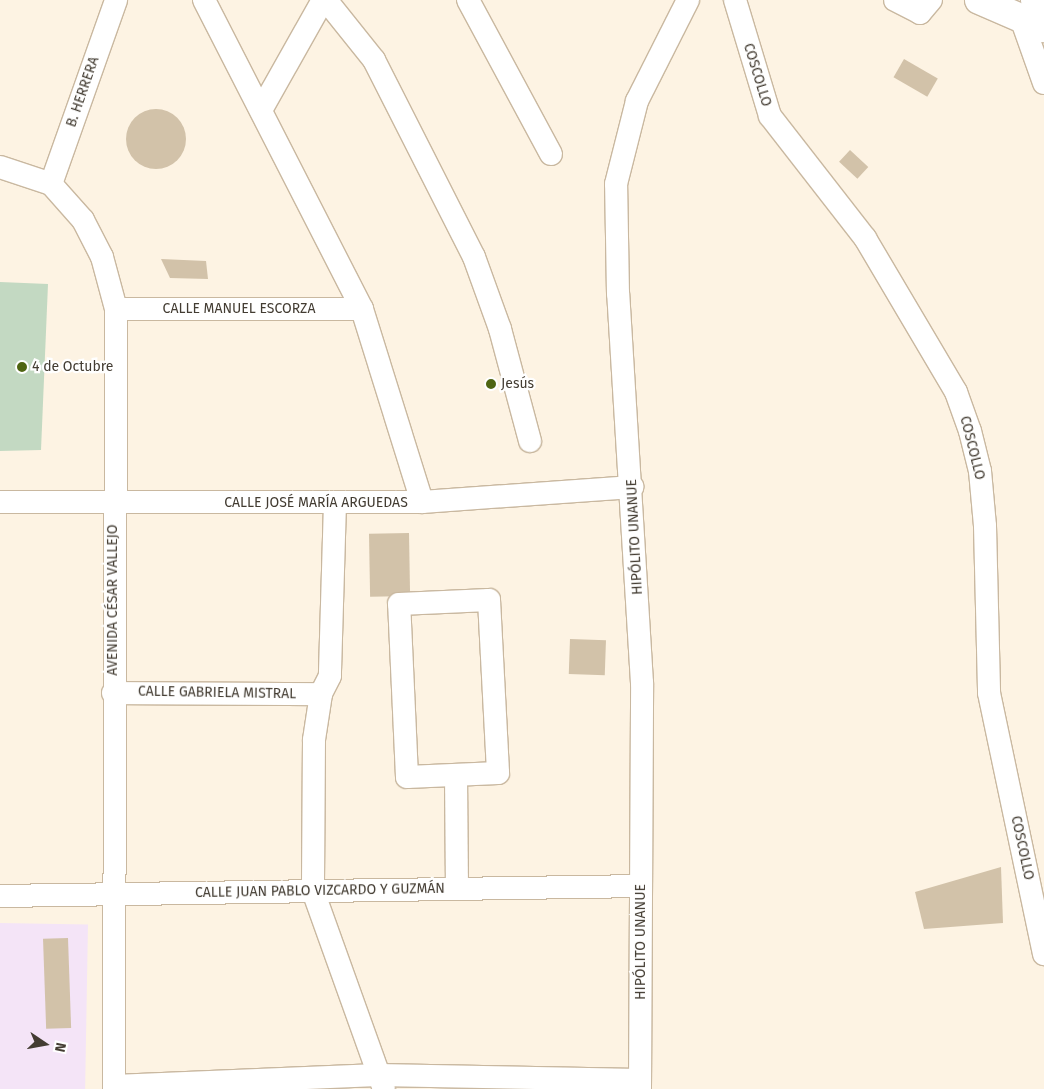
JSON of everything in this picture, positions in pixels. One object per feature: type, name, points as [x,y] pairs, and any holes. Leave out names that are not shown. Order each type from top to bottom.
[{"type":"main road","points":[[978,0],[1033,15],[1044,4]]},
{"type":"street","name":"B. HERRERA","points":[[51,184],[116,0]]},
{"type":"street","points":[[204,0],[362,309],[422,502]]},
{"type":"street","points":[[261,110],[324,0],[374,60],[474,257],[500,329],[530,441]]},
{"type":"street","points":[[468,0],[551,154]]},
{"type":"street","name":"HIPÓLITO UNANUE","points":[[640,1084],[642,683],[632,486],[618,294],[616,184],[637,100],[688,0]]},
{"type":"street","name":"COSCOLLO","points":[[735,0],[770,116],[865,238],[956,392],[970,431],[980,471],[985,526],[989,693],[1044,954]]},
{"type":"street","points":[[895,0],[920,13],[931,0]]},
{"type":"street","points":[[1033,15],[1044,83]]},
{"type":"street","name":"AVENIDA CÉSAR VALLEJO","points":[[0,167],[51,184],[83,220],[102,257],[116,309],[113,692],[114,1088]]},
{"type":"street","name":"CALLE MANUEL ESCORZA","points":[[116,309],[362,309]]},
{"type":"street","name":"CALLE JOSÉ MARÍA ARGUEDAS","points":[[0,502],[422,502],[632,486]]},
{"type":"street","points":[[335,503],[330,676],[321,694],[314,740],[313,891],[381,1082]]},
{"type":"street","points":[[489,600],[498,773],[456,775],[407,778],[399,604],[489,600]]},
{"type":"street","name":"CALLE GABRIELA MISTRAL","points":[[113,692],[321,694]]},
{"type":"street","points":[[456,775],[457,889]]},
{"type":"street","name":"CALLE JUAN PABLO VIZCARDO Y GUZMÁN","points":[[0,896],[641,886]]},
{"type":"street","points":[[114,1088],[381,1082],[640,1084]]},
{"type":"shaded area","points":[[0,923],[88,925],[85,1089],[0,1089]]},
{"type":"green space","name":"4 de Octubre","points":[[0,282],[48,284],[41,450],[0,451]]},
{"type":"building","points":[[904,59],[938,78],[927,97],[894,77]]},
{"type":"building","points":[[156,109],[172,114],[177,118],[181,123],[186,139],[181,155],[177,160],[172,164],[156,169],[140,164],[135,160],[131,155],[126,139],[131,123],[135,118],[140,114]]},
{"type":"building","points":[[850,150],[868,167],[857,179],[839,162]]},
{"type":"building","points":[[161,259],[206,261],[208,279],[170,278]]},
{"type":"building","points":[[409,533],[410,596],[370,597],[369,534]]},
{"type":"building","points":[[570,639],[606,640],[605,675],[569,674]]},
{"type":"building","points":[[1001,867],[1003,923],[924,929],[915,892]]},
{"type":"building","points":[[68,938],[71,1028],[46,1029],[43,939]]},
{"type":"place","name":"4 de Octubre","points":[[22,367]]},
{"type":"place","name":"Jesús","points":[[491,384]]}]
